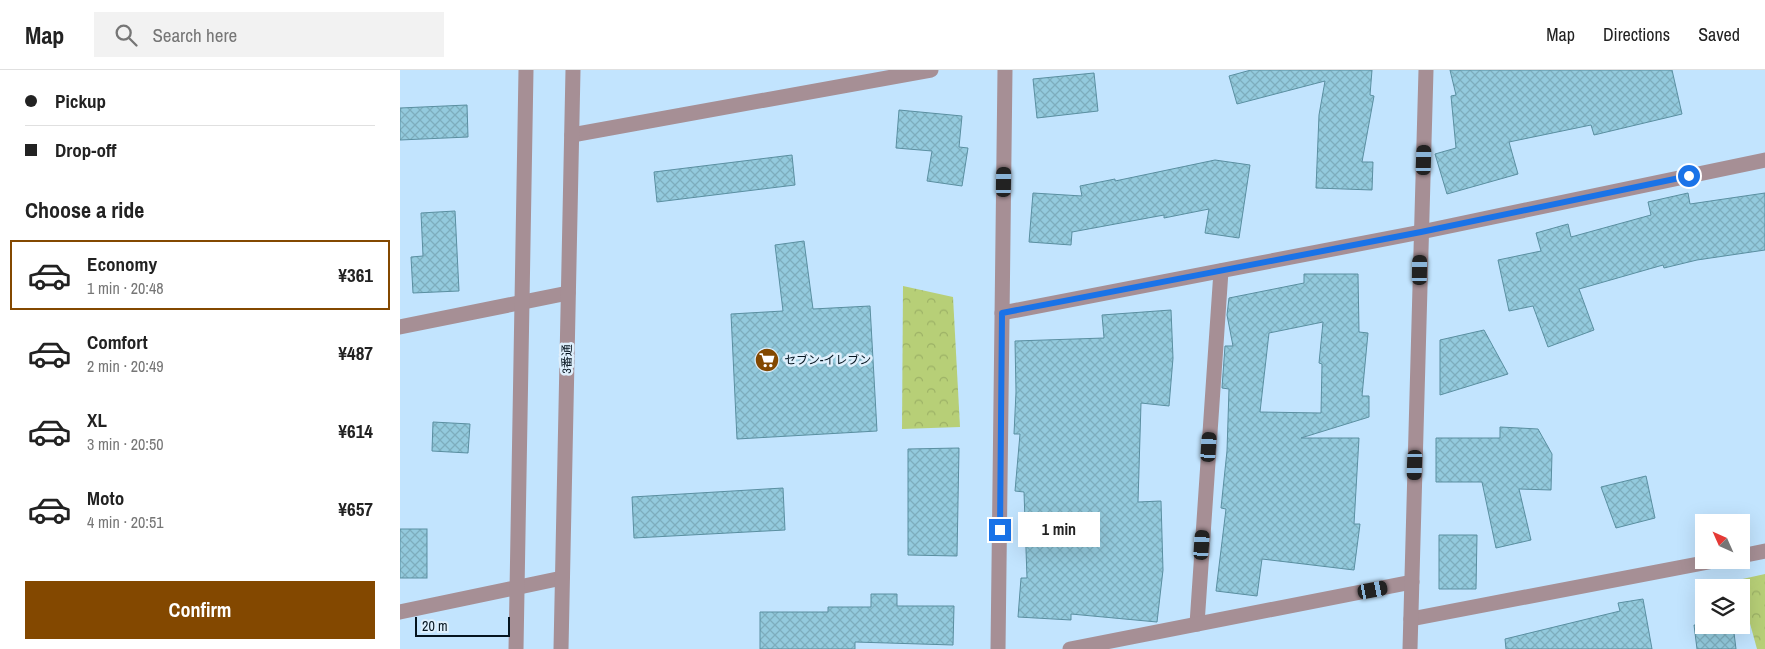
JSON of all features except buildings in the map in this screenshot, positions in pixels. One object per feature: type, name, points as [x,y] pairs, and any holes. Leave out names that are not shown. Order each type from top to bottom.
[{"type":"street","points":[[516,649],[526,70]]},
{"type":"street","name":"3番通","points":[[560,649],[574,70]]},
{"type":"street","points":[[572,135],[931,70]]},
{"type":"street","points":[[998,649],[1005,70]]},
{"type":"street","points":[[1410,649],[1426,70]]},
{"type":"street","points":[[1002,313],[1421,232],[1765,160]]},
{"type":"street","points":[[1197,624],[1221,271]]},
{"type":"street","points":[[400,327],[568,292]]},
{"type":"street","points":[[1750,554],[1765,551]]},
{"type":"street","points":[[1411,619],[1695,565]]},
{"type":"street","points":[[400,612],[562,578]]},
{"type":"street","points":[[1070,649],[1412,582]]},
{"type":"green space","points":[[903,286],[953,297],[960,427],[902,429]]},
{"type":"green space","points":[[1765,574],[1765,649],[1757,649],[1750,624],[1750,579],[1742,579]]},
{"type":"place","name":"セブン-イレブン","points":[[767,360]]},
{"type":"route","points":[[1000,530],[1002,313],[1421,232],[1689,176]]}]
